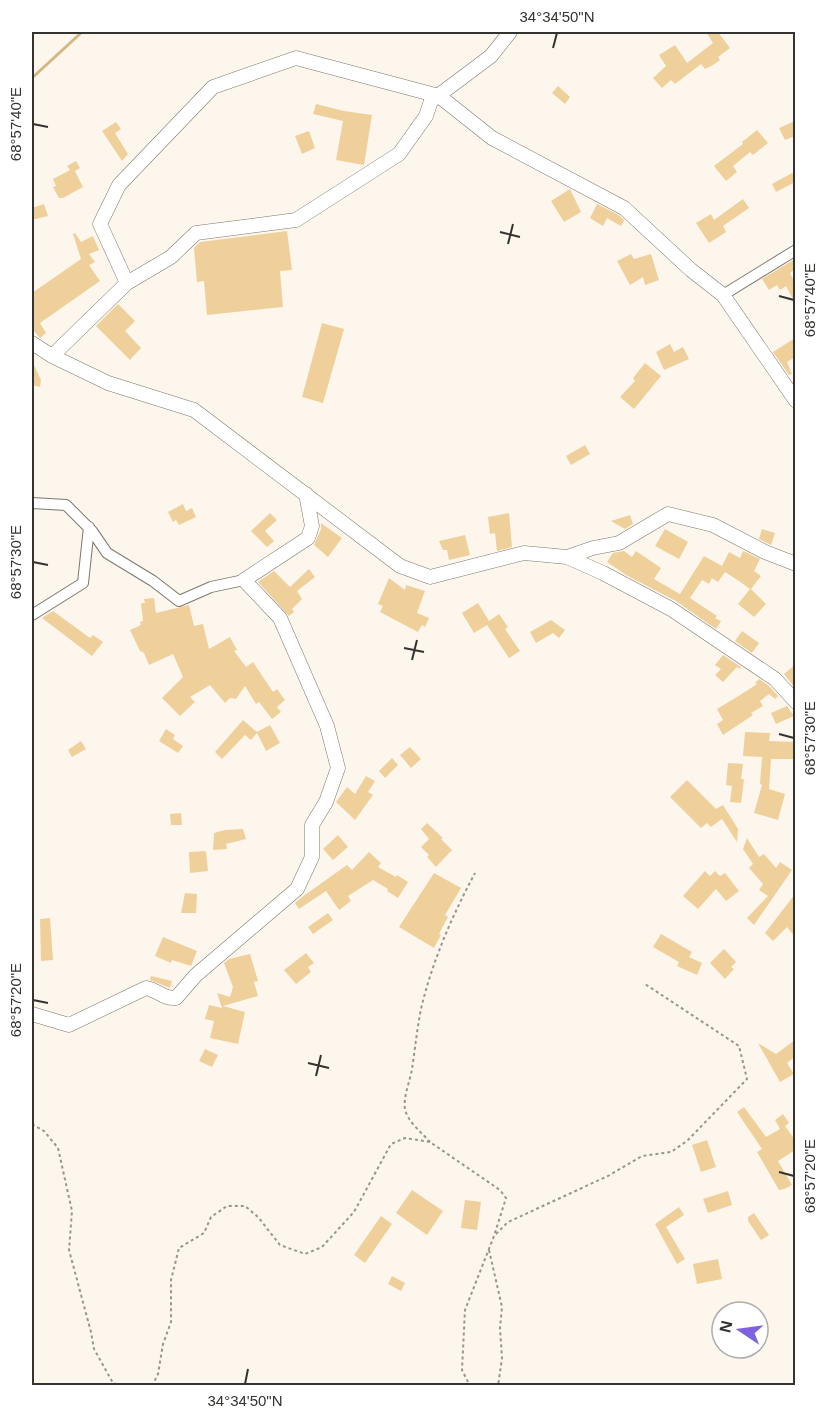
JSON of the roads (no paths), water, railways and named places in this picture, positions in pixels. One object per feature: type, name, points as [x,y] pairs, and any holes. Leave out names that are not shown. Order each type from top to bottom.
[{"type":"street","points":[[52,356],[127,284],[171,257],[196,233],[296,220],[399,154],[426,116],[431,101],[491,56],[510,32]]},
{"type":"street","points":[[127,284],[100,224],[119,185],[213,87],[296,58],[439,96],[492,138],[624,208],[691,270],[723,295],[795,401]]},
{"type":"street","points":[[723,295],[795,250]]},
{"type":"street","points":[[32,343],[52,356],[108,383],[194,410],[400,566],[430,577],[524,553],[567,557],[671,609],[775,679],[795,702]]},
{"type":"street","points":[[32,503],[66,505],[89,527],[106,553],[153,581],[179,601],[211,587],[244,580],[309,538],[312,526],[306,494]]},
{"type":"street","points":[[567,557],[593,548],[619,543],[668,514],[713,525],[765,552],[795,564]]},
{"type":"street","points":[[32,615],[84,583],[89,527]]},
{"type":"street","points":[[32,1014],[69,1025],[146,988],[156,991],[163,997],[176,998],[196,975],[297,889],[312,857],[312,825],[326,802],[338,768],[327,726],[280,618],[244,580]]},
{"type":"waterway","points":[[32,78],[82,32]]}]
